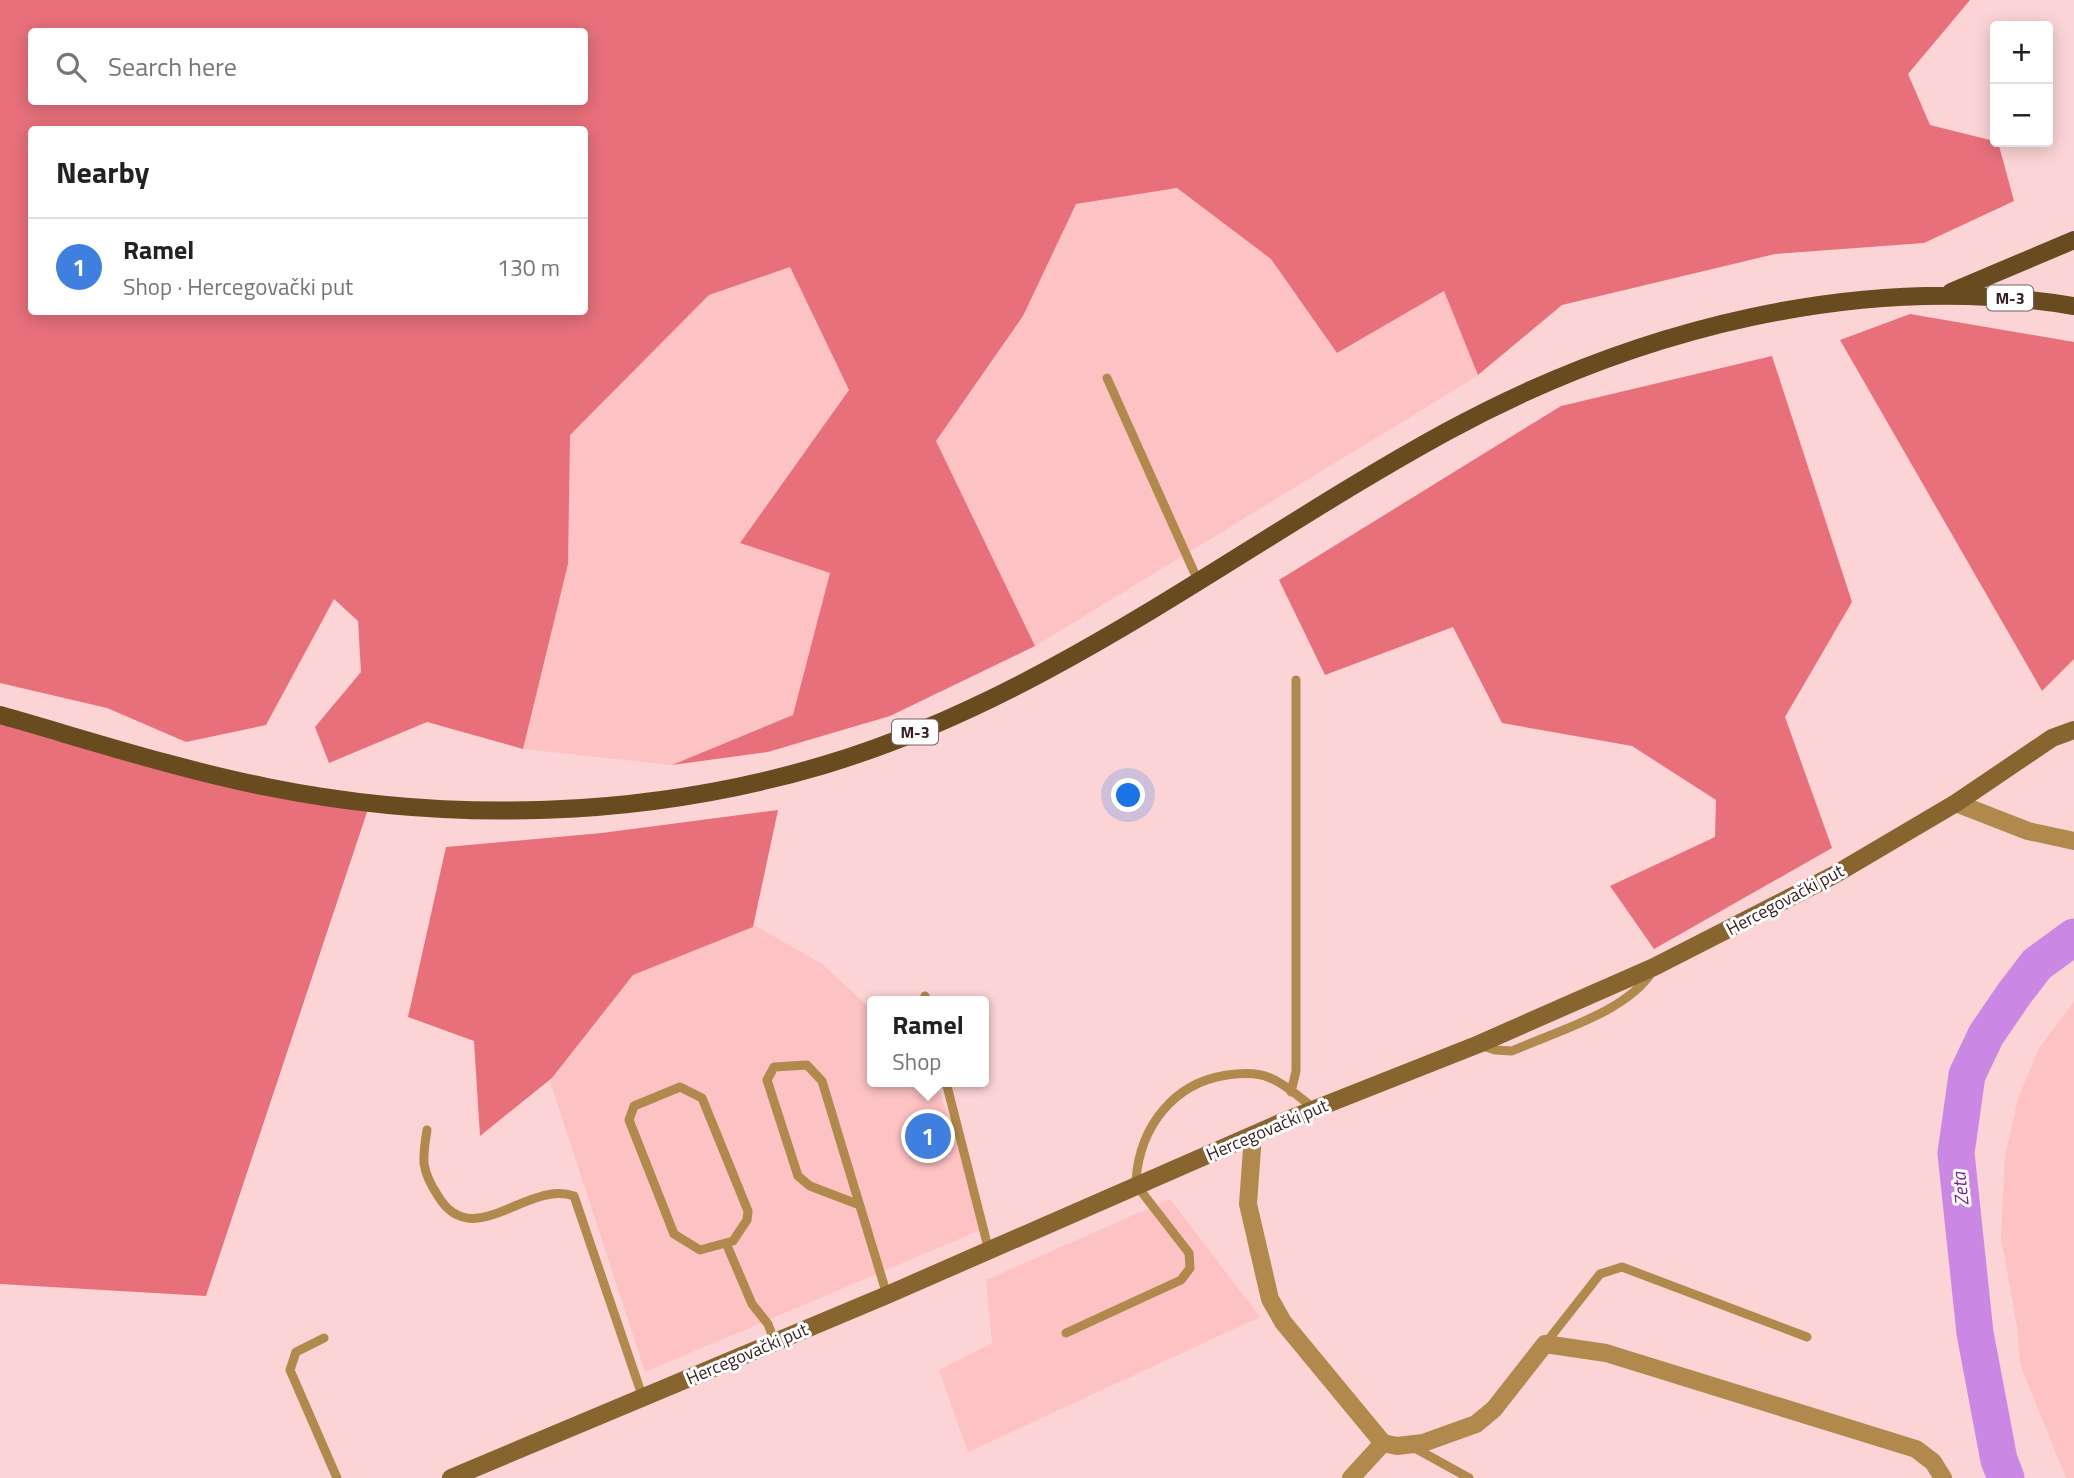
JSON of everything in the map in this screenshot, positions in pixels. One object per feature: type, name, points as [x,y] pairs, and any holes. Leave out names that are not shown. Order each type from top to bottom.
[{"type":"main road","points":[[1945,295],[2074,240]]},
{"type":"main road","name":"M-3","points":[[0,715],[198,771],[323,797],[474,810],[619,804],[772,779],[886,744],[996,696],[1199,583],[1438,437],[1503,403],[1585,368],[1668,340],[1773,314],[1882,298],[1945,295],[2026,299],[2074,306]]},
{"type":"main road","points":[[2052,738],[2074,721]]},
{"type":"main road","points":[[2052,738],[2074,730]]},
{"type":"main road","name":"Hercegovački put","points":[[451,1478],[887,1296],[1253,1135],[1479,1044],[1654,967],[1799,894],[1956,803],[2052,738]]},
{"type":"street","points":[[1956,803],[2028,831],[2074,841]]},
{"type":"street","points":[[1253,1135],[1248,1204],[1270,1299],[1283,1322],[1383,1443],[1423,1443],[1476,1424],[1494,1409],[1545,1344],[1606,1353],[1916,1449],[1933,1462],[1943,1478]]},
{"type":"street","points":[[1351,1478],[1383,1443]]},
{"type":"lane","points":[[1107,378],[1199,583]]},
{"type":"lane","points":[[1291,1092],[1296,1071],[1296,680]]},
{"type":"lane","points":[[857,1204],[810,1186],[798,1176],[767,1080],[774,1067],[807,1065],[822,1082],[887,1296]]},
{"type":"lane","points":[[1066,1333],[1181,1280],[1190,1268],[1189,1253],[1137,1186],[1139,1158],[1148,1130],[1168,1104],[1191,1086],[1214,1077],[1245,1073],[1270,1078],[1315,1109]]},
{"type":"lane","points":[[680,1087],[702,1098],[748,1211],[741,1232],[733,1241],[726,1243],[700,1250],[674,1234],[629,1121],[634,1106],[680,1087]]},
{"type":"lane","points":[[948,1087],[989,1251]]},
{"type":"lane","points":[[427,1130],[424,1170],[429,1185],[440,1204],[458,1216],[486,1217],[556,1191],[574,1196],[643,1398]]},
{"type":"lane","points":[[726,1243],[752,1304],[768,1324],[775,1343]]},
{"type":"lane","points":[[1545,1344],[1600,1274],[1622,1267],[1807,1337]]},
{"type":"lane","points":[[324,1338],[296,1352],[290,1370],[337,1478]]},
{"type":"lane","points":[[1406,1444],[1469,1478]]},
{"type":"shaded area","points":[[0,0],[1970,0],[1908,74],[1930,125],[1990,140],[1990,147],[1999,147],[2014,201],[1924,243],[1775,254],[1562,305],[1478,375],[1444,291],[1337,353],[1271,259],[1177,188],[1076,204],[1023,316],[936,441],[1035,646],[890,716],[768,752],[672,765],[793,715],[830,573],[740,543],[849,390],[790,267],[709,295],[570,435],[568,564],[523,749],[427,722],[329,763],[315,727],[361,672],[358,621],[334,599],[266,725],[186,742],[107,708],[0,683]]},
{"type":"shaded area","points":[[1177,188],[1271,259],[1337,353],[1444,291],[1479,375],[1035,646],[936,441],[1023,316],[1075,204]]},
{"type":"shaded area","points":[[790,267],[849,390],[741,542],[831,573],[793,715],[672,765],[523,749],[568,564],[569,435],[709,295]]},
{"type":"shaded area","points":[[1910,314],[2074,342],[2074,659],[2042,691],[1840,340]]},
{"type":"shaded area","points":[[1772,356],[1852,602],[1785,717],[1832,848],[1654,949],[1610,886],[1715,837],[1716,800],[1632,746],[1502,723],[1453,627],[1325,675],[1279,580],[1561,406]]},
{"type":"shaded area","points":[[0,715],[206,772],[370,803],[206,1296],[0,1284]]},
{"type":"shaded area","points":[[778,810],[753,927],[633,975],[552,1078],[480,1136],[474,1041],[408,1017],[446,847],[602,833]]},
{"type":"shaded area","points":[[756,926],[822,964],[867,1005],[867,1087],[939,1087],[983,1229],[645,1372],[550,1081],[633,975]]},
{"type":"shaded area","points":[[2074,1002],[2074,1478],[2066,1478],[2020,1364],[2017,1326],[2001,1238],[2005,1156],[2018,1098],[2039,1048]]},
{"type":"shaded area","points":[[1170,1199],[1260,1317],[968,1452],[939,1370],[992,1343],[986,1280]]},
{"type":"waterway","name":"Zeta","points":[[2006,1478],[1999,1460],[1975,1333],[1956,1153],[1967,1075],[1986,1035],[2037,964],[2074,937]]},
{"type":"place","name":"Ramel","points":[[928,1136]]}]
